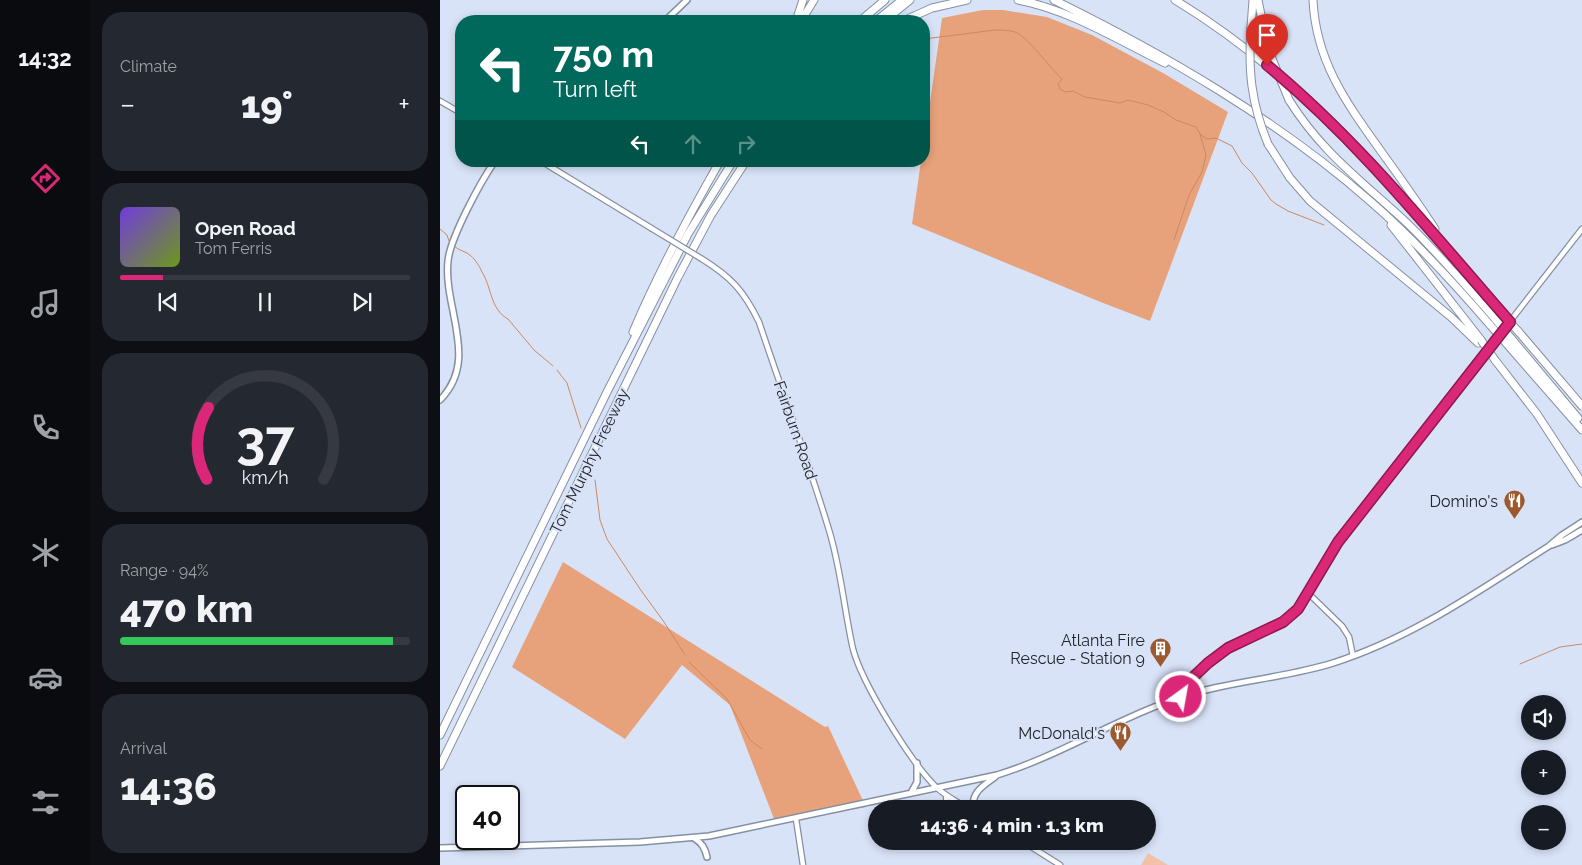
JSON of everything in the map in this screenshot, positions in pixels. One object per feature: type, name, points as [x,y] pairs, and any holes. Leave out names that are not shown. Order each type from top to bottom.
[{"type":"highway","points":[[798,15],[803,0]]},
{"type":"highway","points":[[805,15],[814,0]]},
{"type":"highway","points":[[867,15],[886,0]]},
{"type":"highway","points":[[883,15],[902,0]]},
{"type":"highway","points":[[891,15],[910,0]]},
{"type":"highway","points":[[916,15],[932,8],[967,0]]},
{"type":"highway","points":[[1018,0],[1044,6],[1067,15],[1212,87]]},
{"type":"highway","points":[[1054,0],[1149,49],[1212,87],[1313,155],[1372,202],[1420,246],[1493,323],[1582,423]]},
{"type":"highway","points":[[1175,0],[1234,39],[1309,101],[1378,169],[1582,406]]},
{"type":"highway","points":[[1254,0],[1250,66],[1251,83],[1258,118],[1268,144],[1290,178],[1310,201],[1480,341]]},
{"type":"highway","points":[[1258,0],[1268,49],[1289,100],[1306,126],[1331,155],[1388,206],[1436,253],[1493,323]]},
{"type":"highway","points":[[1313,0],[1320,46],[1337,86],[1452,254]]},
{"type":"highway","points":[[607,392],[654,283],[717,167]]},
{"type":"highway","name":"Tom Murphy Freeway","points":[[440,735],[607,392],[688,234],[730,167]]},
{"type":"highway","name":"Tom Murphy Freeway","points":[[440,766],[678,277],[711,216],[742,167]]},
{"type":"highway","points":[[711,216],[748,167]]},
{"type":"highway","points":[[1372,202],[1423,264],[1537,414],[1582,483]]},
{"type":"highway","points":[[1509,341],[1582,430]]},
{"type":"main road","points":[[671,15],[686,0]]},
{"type":"main road","points":[[440,400],[454,382],[458,358],[458,340],[448,277],[448,255],[475,196],[492,167]]},
{"type":"main road","points":[[1550,546],[1562,534],[1582,522]]},
{"type":"main road","points":[[440,848],[638,842],[694,838],[997,775],[1037,762],[1146,710],[1181,697],[1210,689],[1304,671],[1353,656],[1394,639],[1432,620],[1550,546],[1582,530]]},
{"type":"main road","points":[[911,793],[917,782],[918,763]]},
{"type":"main road","points":[[973,800],[980,789],[997,775]]},
{"type":"main road","points":[[694,838],[701,842],[708,857]]},
{"type":"street","points":[[440,101],[455,110]]},
{"type":"street","name":"Fairburn Road","points":[[551,167],[717,269],[738,287],[750,303],[759,322],[835,549],[854,650],[858,662],[892,726],[936,787],[954,800]]},
{"type":"street","points":[[1181,697],[1188,682],[1208,663],[1228,648],[1290,617],[1298,609],[1338,542],[1582,229]]},
{"type":"street","points":[[1308,593],[1342,626],[1349,637],[1353,656]]},
{"type":"street","points":[[946,795],[946,800]]},
{"type":"street","points":[[796,818],[803,865]]},
{"type":"street","points":[[1036,850],[1060,865]]},
{"type":"shaded area","points":[[983,10],[1003,10],[1047,17],[1092,35],[1163,73],[1228,112],[1150,321],[912,224],[920,167],[930,167],[930,103],[942,18]]},
{"type":"shaded area","points":[[563,562],[825,727],[828,726],[866,807],[776,824],[730,705],[682,665],[625,739],[512,667]]},
{"type":"shaded area","points":[[1148,853],[1168,865],[1141,865]]},
{"type":"waterway","points":[[930,38],[995,30],[1015,32],[1032,46],[1062,79],[1058,84],[1060,89],[1065,92],[1073,91],[1085,97],[1120,103],[1128,100],[1148,105],[1176,120],[1196,127],[1206,155],[1202,172],[1189,195],[1174,240]]},
{"type":"waterway","points":[[1200,134],[1207,139],[1216,138],[1232,146],[1242,163],[1276,204],[1288,211],[1324,225]]},
{"type":"waterway","points":[[440,229],[447,235],[449,241]]},
{"type":"waterway","points":[[454,246],[474,259],[485,278],[498,310],[534,350],[553,366]]},
{"type":"waterway","points":[[557,370],[567,383],[581,428]]},
{"type":"waterway","points":[[595,480],[600,520],[607,539],[685,655]]},
{"type":"waterway","points":[[1520,664],[1560,647],[1582,644]]},
{"type":"waterway","points":[[689,662],[727,699],[750,740],[762,749]]},
{"type":"place","name":"Domino's","points":[[1514,520]]},
{"type":"place","name":"Atlanta Fire Rescue - Station 9","points":[[1161,668]]},
{"type":"place","name":"McDonald's","points":[[1121,752]]},
{"type":"route","points":[[1181,697],[1188,682],[1208,663],[1228,648],[1283,622],[1298,609],[1338,542],[1510,322],[1378,169],[1319,110],[1267,65]]}]
